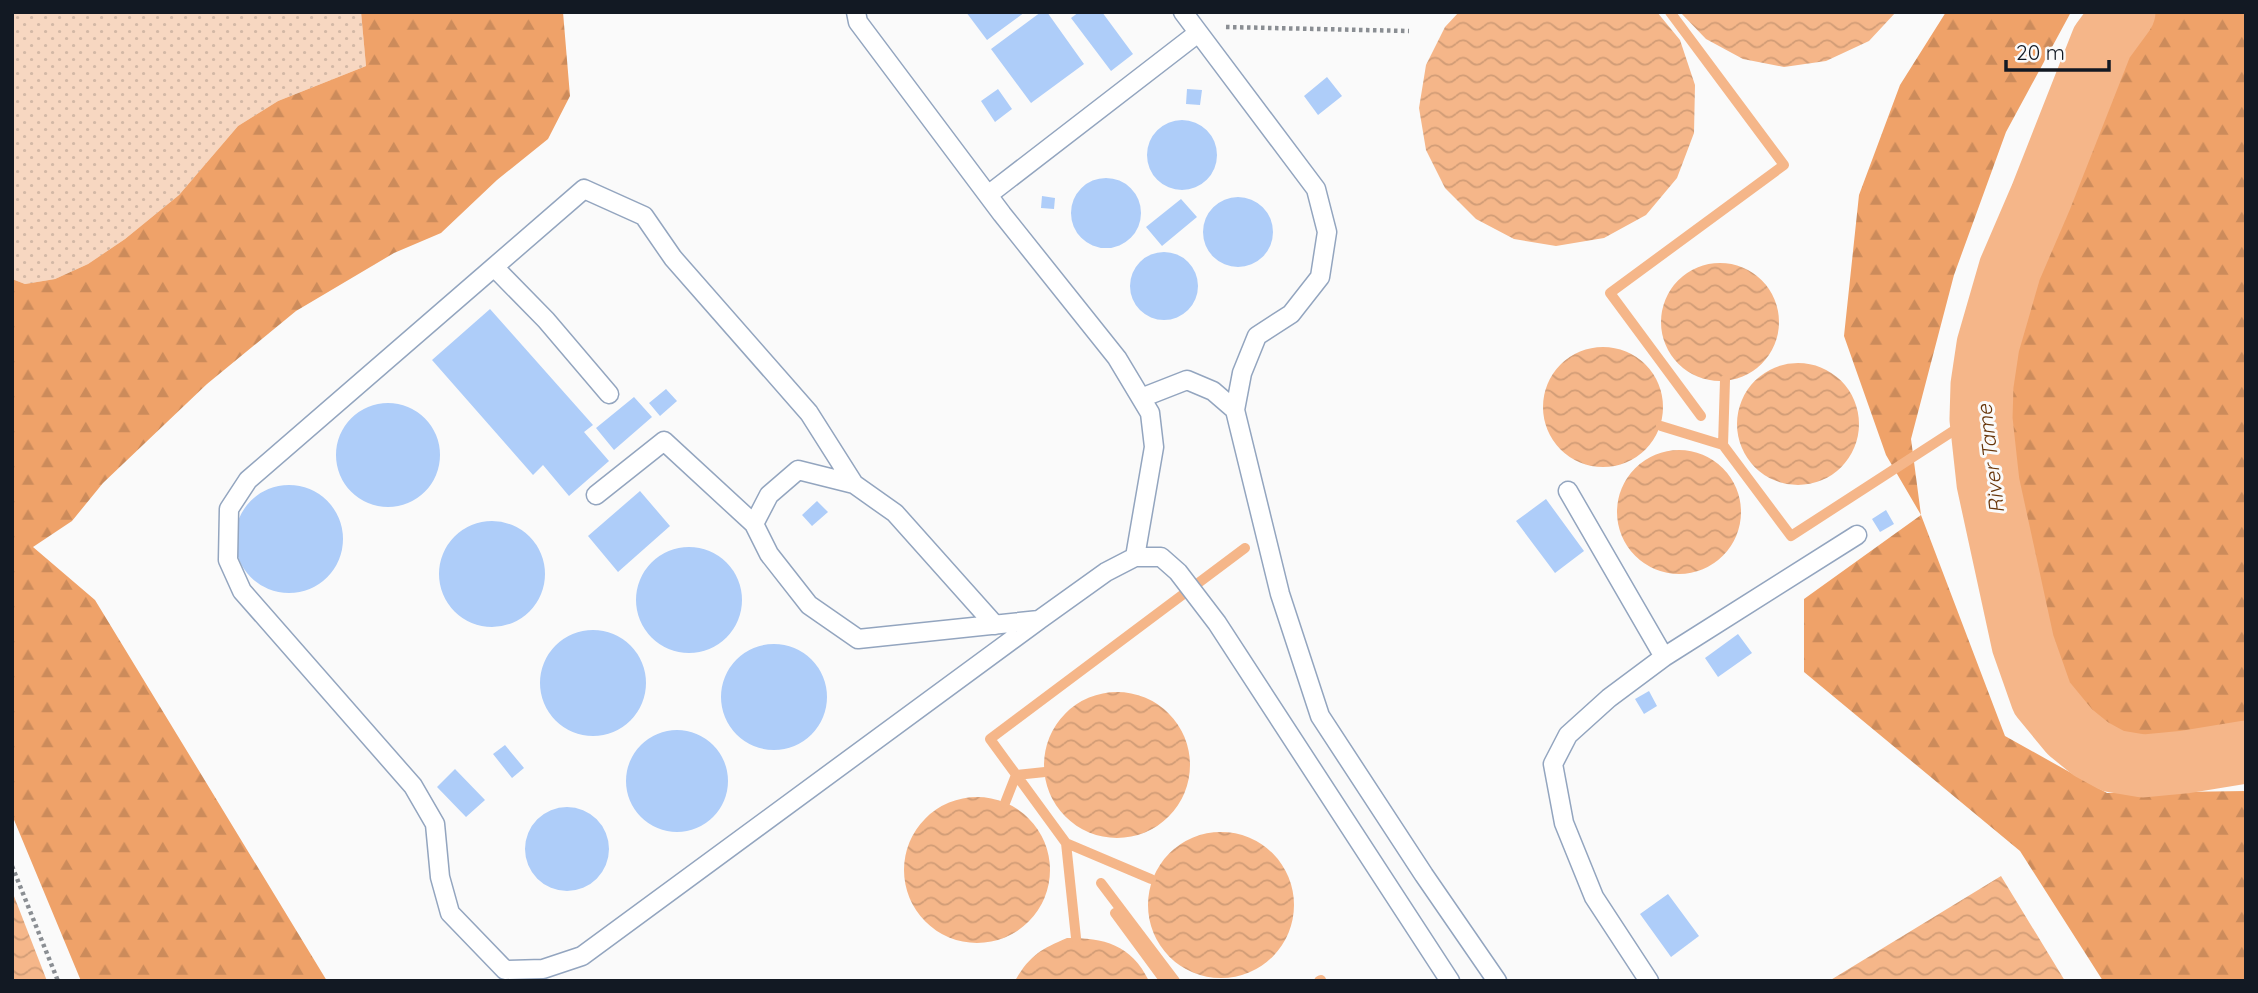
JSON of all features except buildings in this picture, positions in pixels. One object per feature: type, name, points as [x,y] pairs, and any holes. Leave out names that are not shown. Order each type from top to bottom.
[{"type":"lane","points":[[856,12],[858,22],[988,195],[1117,358],[1150,413],[1154,447],[1135,557]]},
{"type":"lane","points":[[1183,12],[1316,188],[1327,232],[1320,277],[1291,314],[1257,336],[1242,373],[1235,410],[1280,594],[1320,716],[1497,981]]},
{"type":"lane","points":[[988,195],[1198,33]]},
{"type":"lane","points":[[854,484],[810,413],[673,258],[644,216],[584,188],[248,480],[229,509],[228,560],[242,591],[413,786],[435,824],[440,877],[450,913],[505,971],[543,969],[582,956],[1106,572],[1135,557],[1161,557],[1178,572],[1217,623],[1450,981]]},
{"type":"lane","points":[[494,267],[546,320],[609,394]]},
{"type":"lane","points":[[1141,398],[1187,380],[1213,391],[1235,410]]},
{"type":"lane","points":[[596,495],[664,440],[754,524],[769,554],[810,605],[858,639],[1039,620]]},
{"type":"lane","points":[[754,524],[769,495],[798,470],[854,484],[895,513],[995,625]]},
{"type":"lane","points":[[1568,491],[1664,657]]},
{"type":"lane","points":[[1649,981],[1594,897],[1564,823],[1553,764],[1568,735],[1609,698],[1664,657],[1857,535]]},
{"type":"path","points":[[1198,33],[1219,27],[1409,31]]},
{"type":"path","points":[[12,866],[58,981]]},
{"type":"shaded area","points":[[12,12],[361,12],[366,66],[278,101],[238,126],[179,195],[125,239],[88,264],[55,279],[25,284],[12,279]]},
{"type":"green space","points":[[361,12],[563,12],[570,96],[548,139],[497,180],[441,233],[394,253],[296,311],[207,384],[103,483],[72,521],[33,547],[95,600],[327,981],[81,981],[12,815],[12,279],[25,284],[55,279],[88,264],[125,239],[179,195],[238,126],[278,101],[366,66]]},
{"type":"green space","points":[[1946,12],[2071,12],[2006,132],[1954,275],[1911,439],[1921,515],[1886,455],[1844,336],[1859,195],[1900,85]]},
{"type":"green space","points":[[2124,12],[2246,12],[2246,752],[2143,766],[2113,761],[2091,749],[2070,732],[2042,698],[2023,644],[1988,483],[1981,419],[1982,385],[1988,345],[2010,269],[2102,42]]},
{"type":"green space","points":[[1921,515],[2005,736],[2107,793],[2246,791],[2246,981],[2103,981],[2020,851],[1804,672],[1804,599]]},
{"type":"water","points":[[1459,12],[1657,12],[1680,40],[1695,85],[1694,133],[1677,178],[1646,215],[1604,238],[1556,246],[1514,239],[1476,219],[1445,188],[1426,150],[1419,108],[1426,65],[1445,27]]},
{"type":"water","points":[[1680,12],[1896,12],[1869,41],[1826,61],[1784,67],[1743,59],[1706,39]]},
{"type":"water","points":[[1720,263],[1743,267],[1762,280],[1775,299],[1779,322],[1775,345],[1762,364],[1743,377],[1720,381],[1697,377],[1678,364],[1665,345],[1661,322],[1665,299],[1678,280],[1697,267]]},
{"type":"water","points":[[1603,347],[1626,352],[1645,365],[1658,384],[1663,407],[1658,430],[1645,449],[1626,462],[1603,467],[1580,462],[1561,449],[1548,430],[1543,407],[1548,384],[1561,365],[1580,352]]},
{"type":"water","points":[[1798,363],[1821,368],[1841,381],[1854,401],[1859,424],[1854,447],[1841,467],[1821,480],[1798,485],[1775,480],[1755,467],[1742,447],[1737,424],[1742,401],[1755,381],[1775,368]]},
{"type":"water","points":[[1679,450],[1703,455],[1723,468],[1736,488],[1741,512],[1736,536],[1723,556],[1703,569],[1679,574],[1655,569],[1635,556],[1622,536],[1617,512],[1622,488],[1635,468],[1655,455]]},
{"type":"water","points":[[1117,692],[1145,698],[1168,714],[1184,737],[1190,765],[1184,793],[1168,816],[1145,832],[1117,838],[1089,832],[1066,816],[1050,793],[1044,765],[1050,737],[1066,714],[1089,698]]},
{"type":"water","points":[[977,797],[1005,802],[1029,818],[1045,842],[1050,870],[1045,898],[1029,922],[1005,938],[977,943],[949,938],[925,922],[909,898],[904,870],[909,842],[925,818],[949,802]]},
{"type":"water","points":[[1221,832],[1249,837],[1273,853],[1289,877],[1294,905],[1289,933],[1273,957],[1249,973],[1221,978],[1193,973],[1169,957],[1153,933],[1148,905],[1153,877],[1169,853],[1193,837]]},
{"type":"water","points":[[2001,876],[2065,981],[1829,981]]},
{"type":"water","points":[[12,891],[47,981],[12,981]]},
{"type":"water","points":[[1067,938],[1104,942],[1125,951],[1149,981],[1015,981],[1036,954]]},
{"type":"waterway","points":[[1670,12],[1784,165],[1610,293],[1701,416]]},
{"type":"waterway","name":"River Tame","points":[[2124,12],[2102,42],[2010,269],[1988,345],[1982,385],[1981,419],[1988,483],[2023,644],[2042,698],[2070,732],[2091,749],[2113,761],[2143,766],[2246,752]]},
{"type":"waterway","points":[[1725,380],[1723,445],[1791,536],[1981,413]]},
{"type":"waterway","points":[[1661,426],[1723,445]]},
{"type":"waterway","points":[[1076,938],[1066,843],[990,739],[1245,548]]},
{"type":"waterway","points":[[1005,803],[1016,775],[1045,772]]},
{"type":"waterway","points":[[1066,843],[1151,879]]},
{"type":"waterway","points":[[1101,883],[1175,981]]},
{"type":"waterway","points":[[1115,913],[1165,981]]}]
